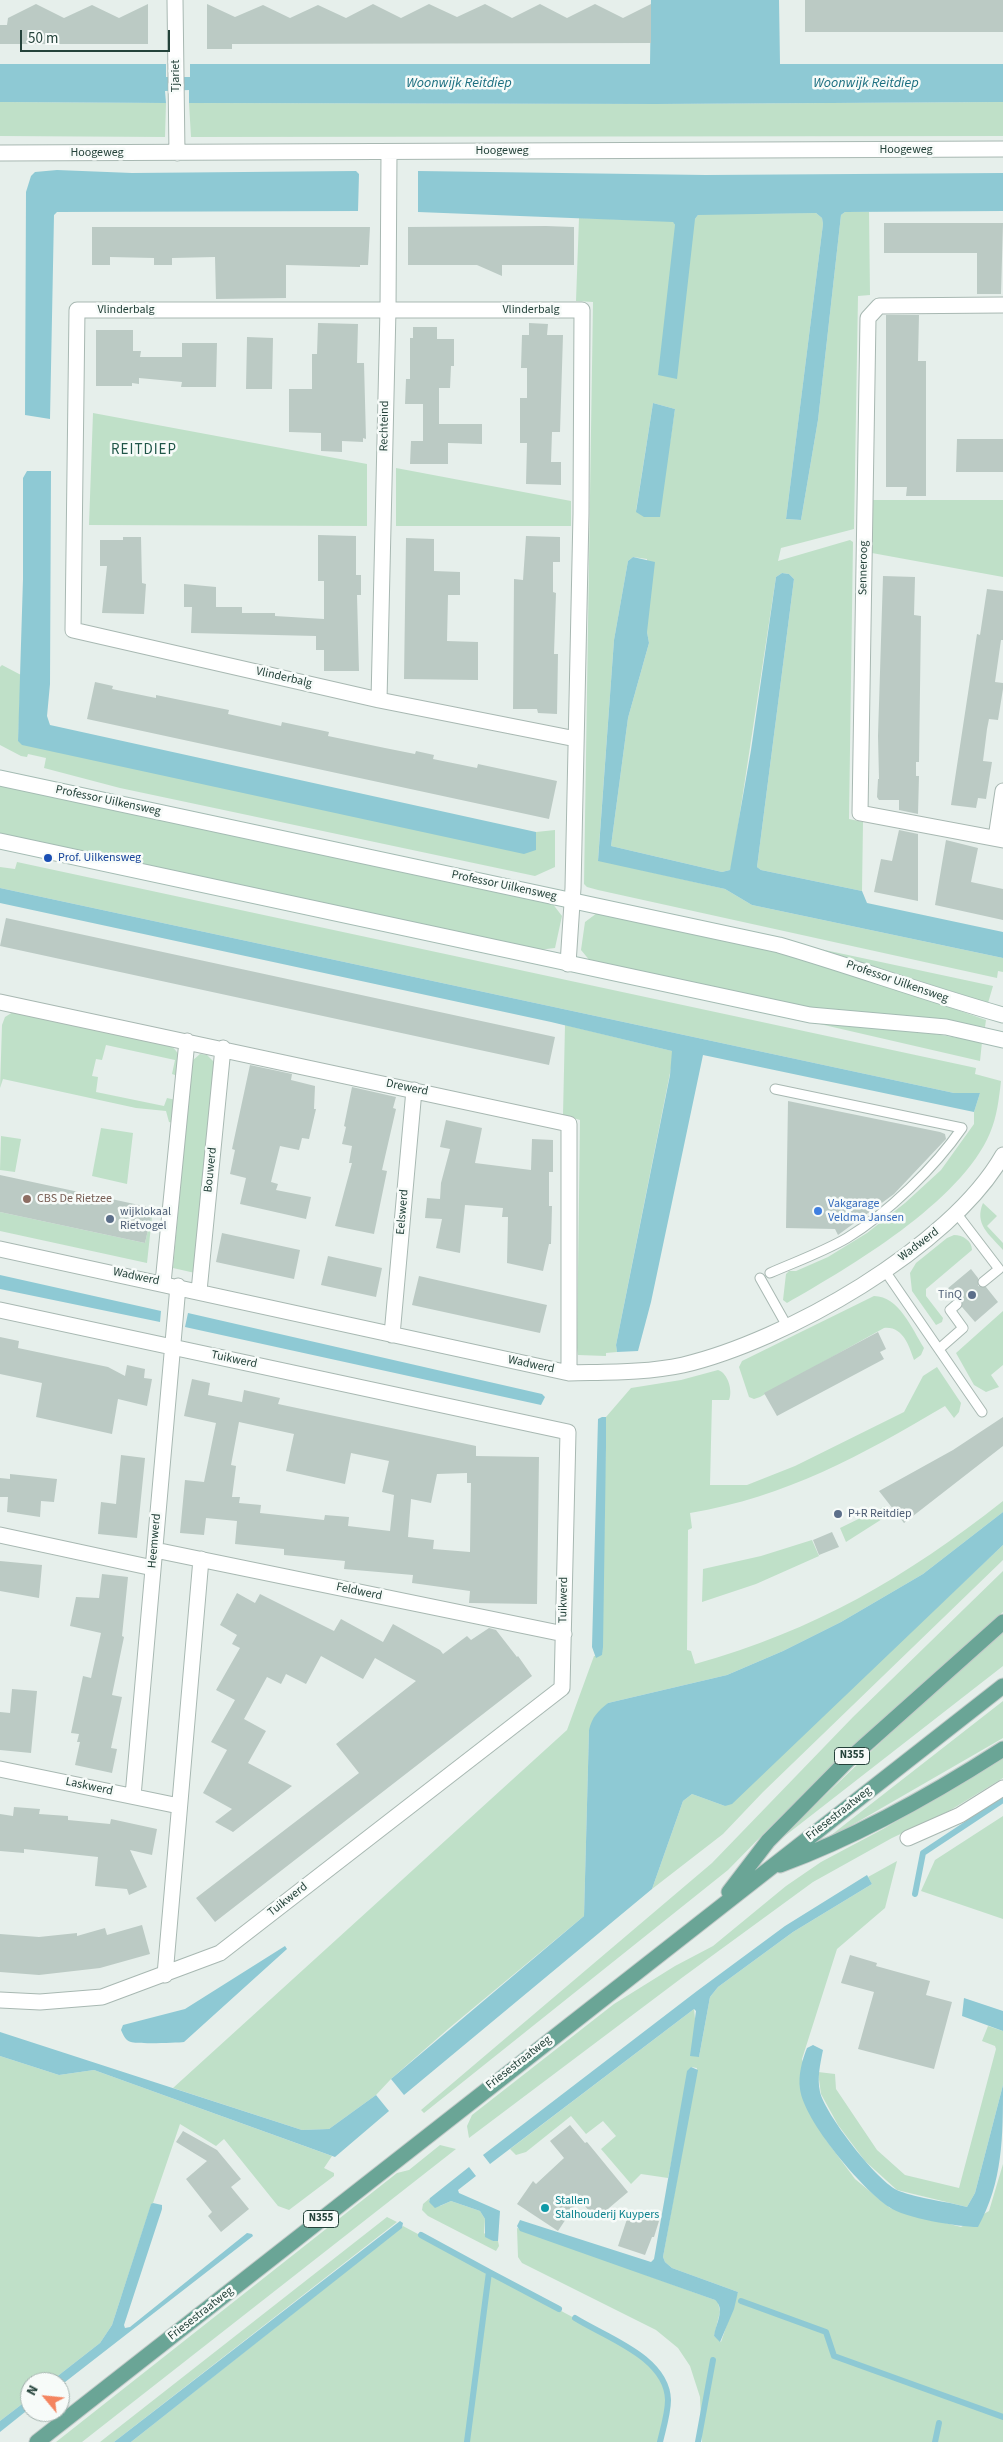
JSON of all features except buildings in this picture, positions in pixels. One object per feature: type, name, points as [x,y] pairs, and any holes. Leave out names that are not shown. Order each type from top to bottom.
[{"type":"main road","name":"N355","points":[[717,1907],[768,1841],[845,1763],[1003,1622]]},
{"type":"main road","name":"Friesestraatweg","points":[[37,2442],[717,1907],[1003,1686]]},
{"type":"main road","name":"N355","points":[[767,1870],[827,1848],[957,1778],[1003,1749]]},
{"type":"street","name":"Tjariet","points":[[175,0],[177,153]]},
{"type":"street","name":"Hoogeweg","points":[[0,153],[1003,149]]},
{"type":"street","name":"Rechteind","points":[[379,700],[388,309],[388,152]]},
{"type":"street","name":"Senneroog","points":[[999,839],[860,813],[860,794],[868,318],[879,306],[1003,304]]},
{"type":"street","name":"Vlinderbalg","points":[[568,964],[572,900],[576,738],[581,524],[582,310],[77,310],[73,630],[379,700],[576,738]]},
{"type":"street","name":"Professor Uilkensweg","points":[[0,778],[779,945],[856,967],[932,995],[1003,1015]]},
{"type":"street","points":[[999,839],[1003,791]]},
{"type":"street","points":[[0,841],[810,1015],[946,1027],[1003,1040]]},
{"type":"street","name":"Drewerd","points":[[0,1002],[222,1048],[569,1124],[569,1373]]},
{"type":"street","points":[[163,1283],[187,1041]]},
{"type":"street","name":"Bouwerd","points":[[199,1291],[222,1048]]},
{"type":"street","name":"Eelswerd","points":[[392,1335],[414,1090]]},
{"type":"street","name":"Wadwerd","points":[[0,1249],[178,1286],[569,1373],[621,1372],[680,1365],[729,1353],[787,1326],[885,1270],[939,1230],[957,1214],[991,1174],[1003,1155]]},
{"type":"street","name":"Heemwerd","points":[[133,1796],[178,1286]]},
{"type":"street","name":"Tuikwerd","points":[[0,1310],[568,1432],[562,1688],[220,1953],[102,1998],[40,2002],[0,2000]]},
{"type":"street","points":[[0,1535],[153,1568]]},
{"type":"street","name":"Feldwerd","points":[[155,1550],[564,1634]]},
{"type":"street","points":[[164,1975],[201,1559]]},
{"type":"street","name":"Laskwerd","points":[[0,1769],[179,1806]]},
{"type":"street","points":[[908,1838],[960,1814],[1003,1788]]},
{"type":"lane","points":[[770,1273],[847,1238],[905,1193],[950,1146],[962,1128],[775,1088]]},
{"type":"lane","points":[[957,1214],[999,1269],[984,1282]]},
{"type":"lane","points":[[885,1270],[982,1412]]},
{"type":"lane","points":[[760,1278],[787,1326]]},
{"type":"lane","points":[[939,1349],[964,1328],[950,1310],[957,1304]]},
{"type":"green space","points":[[0,102],[166,103],[165,137],[0,136]]},
{"type":"green space","points":[[1003,102],[1003,136],[191,137],[189,103],[656,104]]},
{"type":"green space","points":[[845,212],[869,212],[870,295],[858,296],[854,529],[781,548],[778,561],[850,540],[853,542],[849,819],[863,822],[862,891],[761,870],[757,867],[794,579],[789,574],[782,573],[776,577],[732,865],[730,870],[722,872],[611,846],[628,718],[649,643],[647,632],[647,559],[633,557],[628,561],[614,640],[598,860],[725,889],[752,905],[1003,958],[1003,972],[998,971],[997,978],[598,890],[587,887],[584,884],[593,302],[576,301],[579,218],[673,221],[675,225],[695,219],[698,215],[703,214],[816,213],[822,218],[823,224],[786,519],[801,520],[818,420],[841,215]],"holes":[[[653,403],[675,409],[670,442],[636,511]]]},
{"type":"green space","points":[[93,413],[367,464],[367,526],[89,525]]},
{"type":"green space","points":[[396,468],[571,501],[571,526],[396,526]]},
{"type":"green space","points":[[873,500],[1003,500],[1003,577],[872,553]]},
{"type":"green space","points":[[2,665],[21,675],[18,741],[536,850],[536,832],[555,830],[555,867],[535,876],[120,788],[44,768],[46,758],[28,754],[27,757],[21,756],[0,745],[0,667]]},
{"type":"green space","points":[[0,783],[552,903],[562,916],[555,948],[538,950],[0,835]]},
{"type":"green space","points":[[17,862],[976,1068],[975,1074],[1001,1081],[994,1121],[990,1133],[976,1159],[955,1184],[930,1208],[871,1252],[787,1303],[783,1300],[786,1274],[789,1271],[796,1271],[828,1257],[867,1233],[905,1203],[941,1170],[974,1124],[974,1112],[980,1093],[954,1093],[0,888],[0,867],[15,869]]},
{"type":"green space","points":[[597,913],[765,949],[844,970],[986,1020],[985,1027],[805,1007],[591,962],[581,950],[585,922]]},
{"type":"green space","points":[[820,949],[993,986],[988,1003]]},
{"type":"green space","points":[[13,1012],[174,1048],[179,1058],[178,1076],[172,1074],[175,1060],[106,1045],[102,1060],[96,1059],[92,1076],[98,1077],[96,1092],[164,1106],[167,1098],[176,1100],[173,1123],[169,1122],[166,1111],[136,1108],[3,1079],[0,1088],[2,1025],[5,1017]]},
{"type":"green space","points":[[811,1022],[935,1034],[982,1042],[980,1061]]},
{"type":"green space","points":[[565,1025],[672,1051],[673,1058],[616,1345],[617,1352],[606,1353],[606,1356],[578,1355],[577,1348],[580,1120],[563,1115]]},
{"type":"green space","points":[[200,1054],[207,1055],[215,1063],[195,1273],[173,1268],[192,1061]]},
{"type":"green space","points":[[101,1128],[133,1133],[127,1184],[92,1176]]},
{"type":"green space","points":[[1,1136],[21,1139],[15,1172],[0,1170]]},
{"type":"green space","points":[[983,1203],[997,1216],[987,1226],[1003,1243],[1003,1250],[984,1228],[980,1217]]},
{"type":"green space","points":[[153,1208],[147,1263],[0,1231],[0,1212],[145,1243]]},
{"type":"green space","points":[[954,1235],[966,1239],[972,1250],[926,1289],[926,1296],[943,1318],[942,1322],[936,1325],[912,1291],[910,1273],[916,1263],[947,1238]]},
{"type":"green space","points":[[874,1296],[883,1297],[898,1307],[924,1348],[921,1355],[914,1360],[901,1334],[891,1328],[884,1328],[760,1397],[754,1399],[749,1397],[739,1367],[742,1361]]},
{"type":"green space","points":[[1003,1311],[1003,1365],[991,1375],[999,1387],[986,1392],[974,1385],[956,1353]]},
{"type":"green space","points":[[937,1367],[961,1403],[959,1412],[954,1418],[945,1406],[884,1441],[822,1472],[759,1496],[725,1506],[690,1513],[692,1528],[688,1530],[687,1650],[691,1651],[695,1664],[780,1635],[820,1618],[858,1599],[931,1554],[1003,1501],[1003,1512],[923,1574],[841,1622],[783,1651],[727,1675],[608,1703],[589,1730],[584,1916],[448,2029],[391,2079],[376,2095],[329,2129],[302,2130],[173,2088],[567,1730],[594,1656],[602,1655],[606,1417],[631,1388],[681,1380],[718,1370],[722,1372],[729,1383],[730,1396],[729,1400],[712,1400],[710,1485],[747,1485],[795,1466],[904,1412],[923,1376]]},
{"type":"green space","points":[[885,1506],[890,1514],[846,1542],[840,1528]]},
{"type":"green space","points":[[812,1540],[819,1556],[756,1584],[702,1602],[703,1569],[761,1556]]},
{"type":"green space","points":[[1003,1545],[1003,1560],[763,1792],[723,1834],[652,1889],[683,1801],[692,1794],[725,1806]]},
{"type":"green space","points":[[1003,1571],[1003,1612],[778,1819],[728,1870],[424,2113],[421,2110],[712,1863],[853,1717]]},
{"type":"green space","points":[[1003,1631],[1003,1666],[772,1846],[927,1698]]},
{"type":"green space","points":[[1003,1701],[1003,1738],[821,1843]]},
{"type":"green space","points":[[1003,1758],[1003,1778],[949,1811],[892,1838],[813,1882],[469,2138],[467,2126],[472,2115],[614,2004],[675,1966],[713,1946],[786,1886],[821,1862],[883,1829]]},
{"type":"green space","points":[[1003,1816],[1003,1919],[921,1891],[935,1860]]},
{"type":"green space","points":[[897,1861],[885,1908],[837,1949],[802,2059],[826,2140],[855,2179],[890,2208],[961,2227],[989,2211],[1003,2164],[1003,2442],[702,2442],[700,2397],[690,2366],[678,2348],[656,2330],[522,2263],[518,2257],[517,2228],[715,2300],[718,2302],[720,2312],[714,2336],[721,2342],[738,2292],[672,2268],[665,2262],[663,2257],[697,2068],[691,2067],[668,2178],[641,2174],[631,2184],[601,2149],[616,2136],[603,2121],[586,2134],[571,2116],[526,2152],[516,2155],[510,2149],[694,2009],[699,2057],[710,1997],[718,1987],[793,1932],[872,1884],[868,1877]]},
{"type":"green space","points":[[988,2026],[1003,2031],[1003,2085],[975,2193],[967,2207],[897,2190],[865,2161],[838,2125],[821,2094],[818,2072],[835,2074],[836,2089],[877,2150],[905,2175],[959,2188],[996,2049],[995,2046],[982,2041]]},
{"type":"green space","points":[[0,2056],[59,2075],[94,2070],[332,2156],[324,2168],[334,2173],[334,2176],[289,2210],[278,2206],[224,2139],[216,2146],[180,2124],[151,2205],[112,2325],[100,2343],[63,2372],[20,2372],[20,2406],[0,2421]]},
{"type":"green space","points":[[440,2145],[456,2149],[82,2442],[56,2442],[397,2173],[409,2170]]},
{"type":"green space","points":[[430,2198],[429,2202],[440,2206],[451,2201],[480,2211],[485,2219],[484,2233],[493,2241],[498,2241],[499,2246],[496,2251],[428,2216],[422,2210],[423,2204]]},
{"type":"green space","points":[[387,2217],[397,2222],[114,2442],[100,2442]]},
{"type":"green space","points":[[403,2226],[632,2349],[660,2373],[668,2399],[661,2442],[131,2442]]},
{"type":"water","name":"Woonwijk Reitdiep","points":[[651,0],[779,0],[780,64],[1003,64],[1003,102],[656,104],[189,103],[189,90],[165,91],[166,103],[0,102],[0,64],[166,64],[166,77],[190,77],[190,64],[650,64]]},
{"type":"water","points":[[57,170],[132,173],[356,171],[359,174],[358,211],[57,212],[54,215],[50,419],[25,415],[26,192],[31,176],[35,172]]},
{"type":"water","points":[[418,171],[706,175],[1003,173],[1003,211],[845,212],[841,215],[818,420],[801,520],[786,519],[823,224],[822,218],[816,213],[698,215],[695,219],[677,379],[658,375],[675,225],[673,222],[418,212]]},
{"type":"water","points":[[653,403],[675,409],[660,517],[644,517],[636,512]]},
{"type":"water","points":[[27,471],[51,471],[50,684],[47,716],[50,725],[536,832],[536,850],[524,854],[22,745],[18,741],[23,579],[23,478]]},
{"type":"water","points":[[633,557],[655,562],[647,632],[649,643],[628,718],[611,846],[722,872],[730,870],[751,750],[776,577],[782,573],[789,574],[794,579],[757,867],[761,870],[862,891],[867,903],[1003,932],[1003,958],[752,905],[725,889],[598,861],[614,640],[628,561]]},
{"type":"water","points":[[0,888],[954,1093],[980,1093],[974,1112],[703,1055],[651,1302],[638,1351],[617,1352],[616,1345],[670,1075],[672,1051],[551,1022],[0,903]]},
{"type":"water","points":[[0,1275],[161,1311],[160,1322],[0,1289]]},
{"type":"water","points":[[188,1313],[542,1394],[545,1397],[541,1405],[185,1327]]},
{"type":"water","points":[[606,1417],[603,1647],[602,1655],[596,1658],[592,1647],[598,1419]]},
{"type":"water","points":[[1003,1512],[1003,1545],[732,1804],[725,1806],[692,1794],[683,1801],[652,1889],[404,2095],[391,2079],[584,1916],[589,1730],[594,1718],[601,1709],[608,1703],[727,1675],[783,1651],[841,1622],[923,1574]]},
{"type":"water","points":[[867,1875],[872,1884],[793,1932],[718,1987],[710,1997],[699,2057],[690,2056],[696,2011],[694,2009],[490,2164],[483,2155],[785,1926]]},
{"type":"water","points":[[285,1946],[287,1949],[184,2042],[134,2043],[127,2040],[124,2036],[121,2030],[123,2025],[185,2009]]},
{"type":"water","points":[[964,1998],[1003,2011],[1003,2031],[962,2016]]},
{"type":"water","points":[[0,2032],[302,2130],[329,2129],[376,2095],[389,2111],[335,2157],[94,2070],[59,2075],[0,2056]]},
{"type":"water","points":[[813,2045],[823,2050],[819,2087],[831,2116],[878,2175],[899,2191],[924,2198],[967,2207],[975,2193],[1003,2085],[1002,2140],[997,2176],[986,2210],[978,2227],[932,2221],[896,2211],[878,2198],[850,2170],[823,2136],[804,2103],[800,2089],[800,2073],[807,2048]]},
{"type":"water","points":[[691,2067],[698,2070],[663,2257],[665,2262],[672,2268],[738,2292],[734,2309],[720,2342],[714,2336],[720,2312],[720,2308],[715,2300],[520,2231],[517,2226],[520,2220],[651,2262],[654,2259],[687,2071]]},
{"type":"water","points":[[469,2167],[476,2176],[458,2190],[459,2193],[500,2211],[498,2241],[485,2237],[485,2219],[480,2211],[451,2201],[435,2208],[429,2202],[430,2198]]},
{"type":"water","points":[[151,2204],[162,2205],[162,2209],[124,2325],[125,2328],[130,2327],[247,2233],[253,2236],[70,2378],[70,2372],[63,2372],[100,2343],[112,2325]]},
{"type":"water","points":[[400,2221],[403,2223],[402,2228],[131,2442],[114,2442]]},
{"type":"water","points":[[20,2406],[20,2416],[0,2432],[0,2421]]},
{"type":"waterway","points":[[915,1894],[923,1853],[1003,1800]]},
{"type":"waterway","points":[[421,2235],[489,2272],[467,2442]]},
{"type":"waterway","points":[[489,2272],[559,2309]]},
{"type":"waterway","points":[[741,2301],[826,2332],[834,2356],[1003,2417]]},
{"type":"waterway","points":[[575,2318],[632,2350],[646,2360],[657,2372],[665,2385],[668,2400],[660,2442]]},
{"type":"waterway","points":[[698,2442],[713,2360]]},
{"type":"waterway","points":[[935,2442],[939,2423]]},
{"type":"place","name":"Prof. Uilkensweg","points":[[48,858]]},
{"type":"place","name":"CBS De Rietzee","points":[[27,1199]]},
{"type":"place","name":"Vakgarage Veldma Jansen","points":[[818,1211]]},
{"type":"place","name":"wijklokaal Rietvogel","points":[[110,1219]]},
{"type":"place","name":"TinQ","points":[[972,1295]]},
{"type":"place","name":"P+R Reitdiep","points":[[838,1514]]},
{"type":"place","name":"Stallen Stalhouderij Kuypers","points":[[545,2208]]},
{"type":"district","name":"REITDIEP","points":[[144,451]]}]
